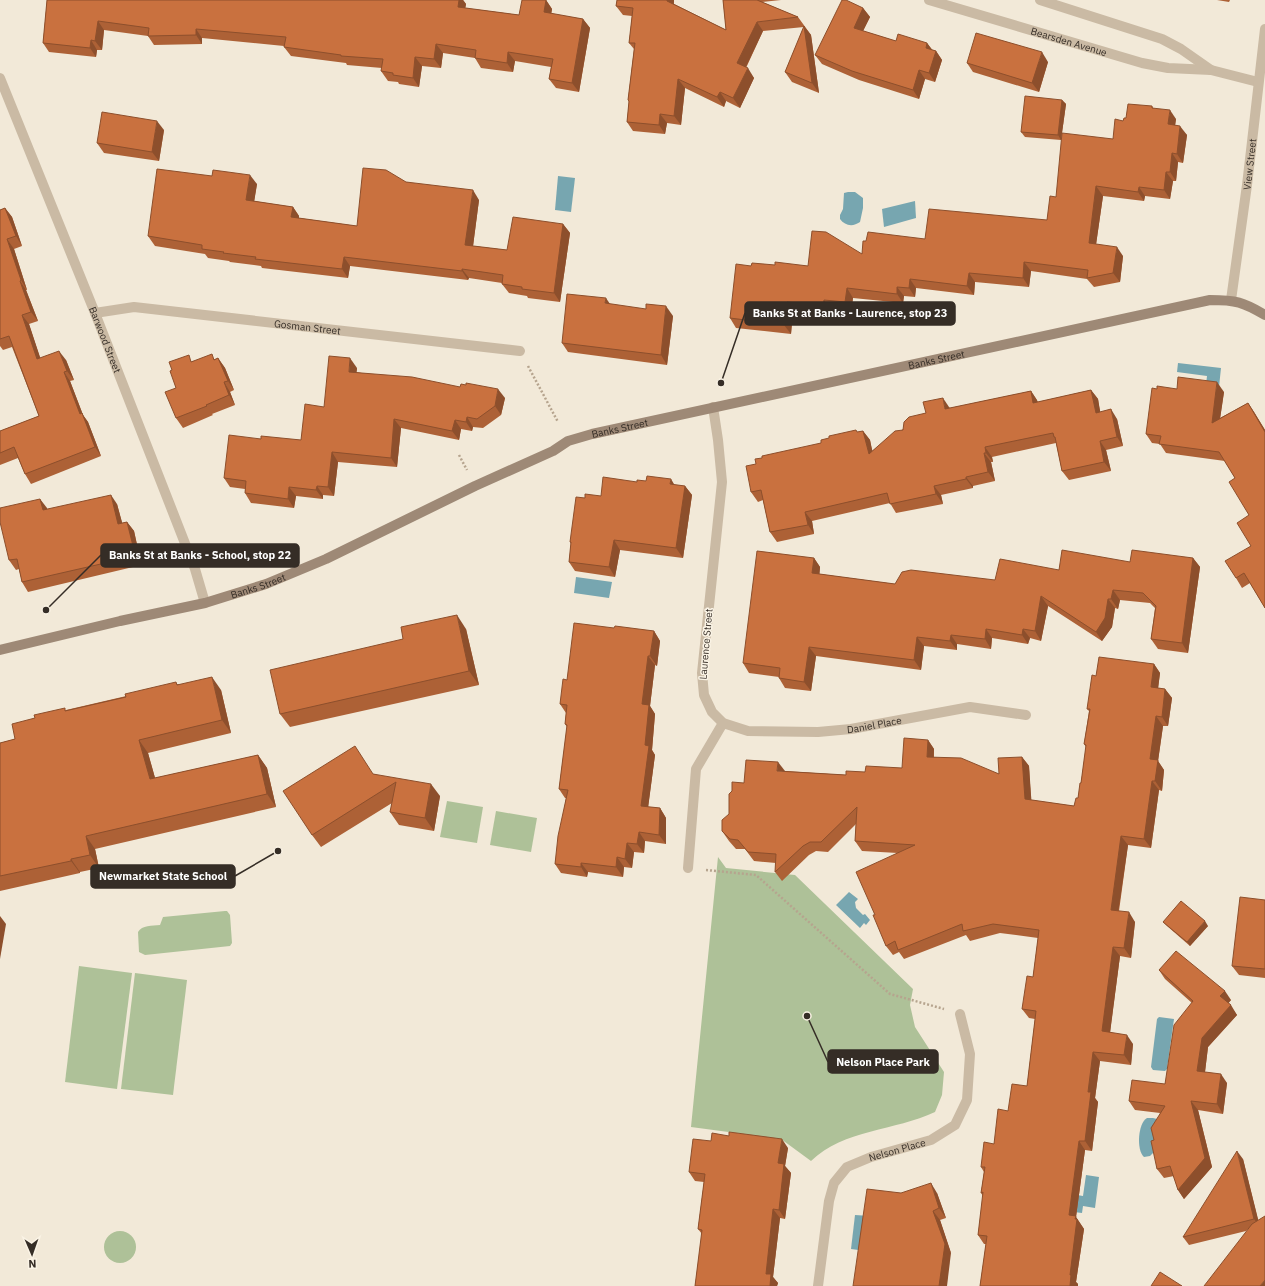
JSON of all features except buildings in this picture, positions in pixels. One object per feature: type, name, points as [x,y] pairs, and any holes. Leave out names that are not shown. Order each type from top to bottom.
[{"type":"main road","name":"Banks Street","points":[[0,650],[120,621],[205,603],[266,584],[326,559],[474,486],[553,451],[568,441],[592,434],[1210,300],[1231,300],[1246,304],[1265,316]]},
{"type":"street","name":"Bearsden Avenue","points":[[929,0],[1142,63],[1168,68],[1211,70],[1258,82]]},
{"type":"street","name":"Bearsden Avenue","points":[[1040,0],[1162,39],[1181,49],[1211,70]]},
{"type":"street","name":"View Street","points":[[1231,300],[1247,185],[1265,29]]},
{"type":"street","name":"Barwood Street","points":[[0,78],[95,313],[195,569],[205,603]]},
{"type":"street","name":"Gosman Street","points":[[95,313],[134,307],[520,351]]},
{"type":"street","name":"Laurence Street","points":[[713,407],[722,482],[702,673],[704,695],[712,712],[723,723]]},
{"type":"street","name":"Daniel Place","points":[[723,723],[748,731],[818,732],[850,729],[970,707],[1026,715]]},
{"type":"street","points":[[688,868],[696,769],[723,723]]},
{"type":"street","name":"Nelson Place","points":[[818,1286],[829,1201],[834,1183],[847,1166],[871,1157],[932,1140],[955,1125],[967,1100],[970,1054],[960,1014]]},
{"type":"path","points":[[520,351],[558,422]]},
{"type":"path","points":[[688,868],[756,875],[890,994],[960,1014]]},
{"type":"green space","points":[[447,801],[483,807],[477,843],[440,837]]},
{"type":"green space","points":[[496,811],[537,818],[531,852],[490,845]]},
{"type":"green space","points":[[718,857],[726,868],[795,875],[913,989],[910,1005],[915,1027],[944,1072],[942,1095],[935,1112],[920,1118],[854,1136],[824,1150],[811,1161],[781,1139],[691,1127]]},
{"type":"green space","points":[[227,911],[230,915],[232,943],[230,946],[145,955],[139,952],[138,932],[145,927],[160,925],[163,917]]},
{"type":"green space","points":[[79,966],[132,973],[117,1089],[65,1082]]},
{"type":"green space","points":[[135,973],[187,980],[173,1095],[121,1089]]},
{"type":"green space","points":[[117,1231],[123,1231],[132,1235],[136,1247],[132,1259],[123,1263],[117,1263],[108,1259],[104,1250],[104,1244],[108,1235]]},
{"type":"water","points":[[558,176],[575,178],[571,212],[555,210]]},
{"type":"water","points":[[855,192],[863,198],[863,208],[860,222],[852,225],[844,223],[840,219],[843,209],[844,193]]},
{"type":"water","points":[[915,201],[916,218],[884,227],[882,209]]},
{"type":"water","points":[[1178,363],[1221,368],[1219,387],[1206,385],[1207,376],[1177,372]]},
{"type":"water","points":[[576,577],[612,582],[609,598],[574,593]]},
{"type":"water","points":[[849,892],[858,899],[855,902],[856,908],[863,915],[865,914],[870,920],[866,925],[864,923],[860,928],[836,905]]},
{"type":"water","points":[[1159,1017],[1174,1019],[1167,1069],[1165,1071],[1153,1070],[1151,1067],[1157,1019]]},
{"type":"water","points":[[1147,1118],[1157,1119],[1154,1152],[1150,1156],[1144,1157],[1141,1154],[1139,1137],[1142,1125]]},
{"type":"water","points":[[1086,1175],[1099,1177],[1095,1208],[1083,1206],[1082,1213],[1074,1212],[1077,1195],[1083,1196]]},
{"type":"water","points":[[855,1215],[870,1216],[866,1251],[851,1249]]},
{"type":"place","name":"Banks St at Banks - Laurence, stop 23","points":[[721,383]]},
{"type":"place","name":"Banks St at Banks - School, stop 22","points":[[46,610]]},
{"type":"place","name":"Newmarket State School","points":[[278,851]]},
{"type":"place","name":"Nelson Place Park","points":[[807,1016]]}]
